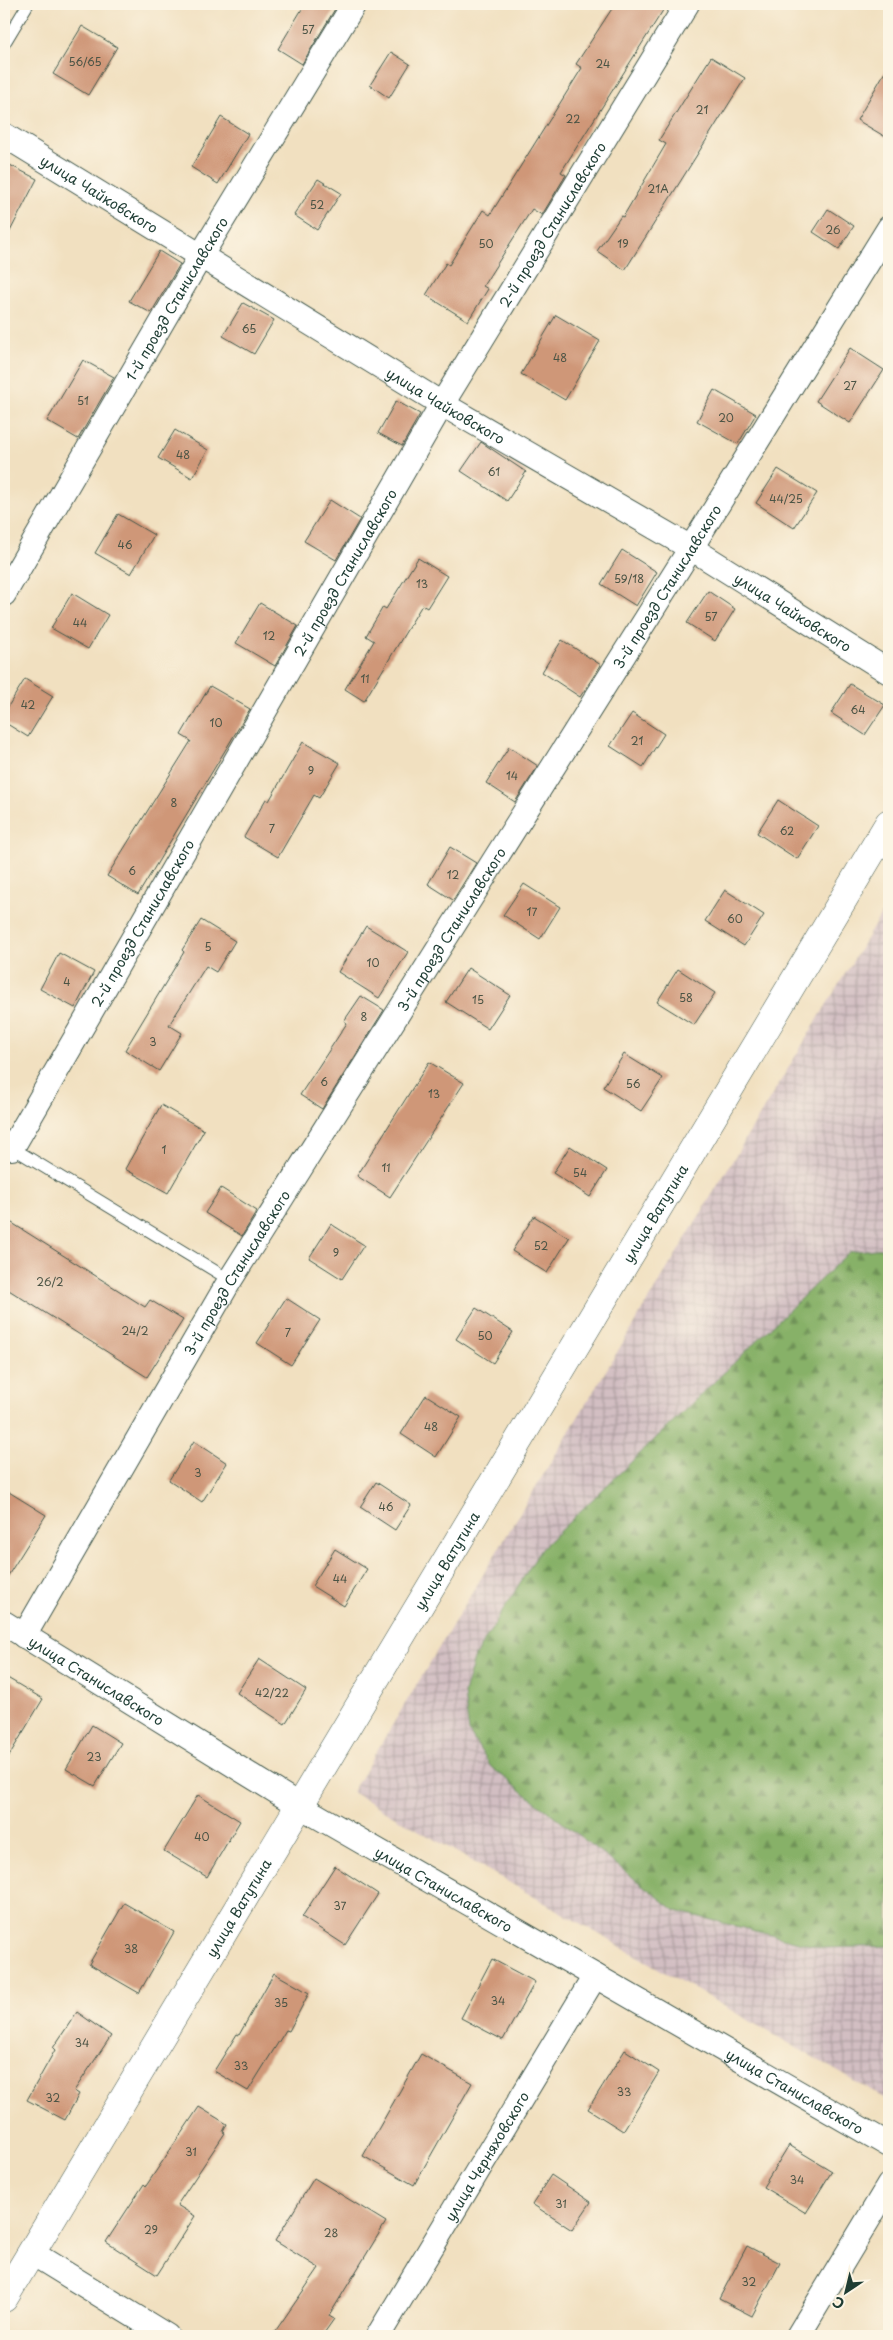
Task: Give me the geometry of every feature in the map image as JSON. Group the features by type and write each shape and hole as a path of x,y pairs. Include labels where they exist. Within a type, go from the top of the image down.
{"street":[{"name":"1-й проезд Станиславского","path":"4,594 200,257 354,4"},
{"name":"2-й проезд Станиславского","path":"8,1146 442,404 687,4"},
{"name":"улица Чайковского","path":"4,135 442,404 691,548 889,672"},
{"name":"3-й проезд Станиславского","path":"14,1630 230,1280 691,548 889,228"},
{"name":"улица Ватутина","path":"4,2298 889,823"},
{"name":"улица Станиславского","path":"14,1630 300,1806 889,2145"},
{"name":"улица Черняховского","path":"378,2336 595,1976"},
{"path":"798,2336 889,2185"},
{"path":"32,2253 167,2336"}],"lane":[{"path":"4,44 28,4"},
{"path":"8,1146 230,1280"}],"shaded area":[{"path":"889,901 889,2101 352,1792"}],"green space":[{"path":"885,1248 889,1250 889,1946 823,1948 676,1911 491,1767 469,1732 464,1693 475,1656 541,1549 849,1252"}],"building":[{"path":"305,4 338,4 302,64 278,49"},
{"path":"615,4 667,4 561,172 566,175 542,215 532,209 483,286 488,289 468,321 426,295 446,263 449,265 483,210 490,215 582,68 576,64"},
{"path":"82,26 117,47 88,95 53,74"},
{"path":"391,52 410,64 389,98 370,85"},
{"path":"711,57 745,78 625,270 597,251 621,216 623,217 666,144 659,140"},
{"path":"889,65 889,139 857,120"},
{"path":"221,117 248,134 218,184 191,167"},
{"path":"4,162 37,179 4,243"},
{"path":"318,179 341,193 317,230 294,215"},
{"path":"828,209 854,226 839,249 813,232"},
{"path":"159,251 180,264 151,313 129,301"},
{"path":"243,303 274,320 254,354 223,336"},
{"path":"556,315 600,341 565,400 521,374"},
{"path":"850,348 884,370 850,423 816,401"},
{"path":"83,360 114,377 78,439 47,421"},
{"path":"714,390 756,414 738,444 697,421"},
{"path":"396,401 420,414 402,446 378,433"},
{"path":"175,430 208,450 192,478 158,458"},
{"path":"481,442 526,472 507,501 461,471"},
{"path":"778,469 817,493 794,528 756,503"},
{"path":"330,500 360,519 336,560 304,541"},
{"path":"118,514 154,535 131,574 95,553"},
{"path":"622,550 657,572 636,606 601,584"},
{"path":"418,558 447,576 427,608 422,605 364,701 345,689 374,641 366,636 383,607 386,609"},
{"path":"708,591 735,609 715,641 687,623"},
{"path":"72,593 108,615 88,649 51,628"},
{"path":"260,603 298,626 275,666 236,643"},
{"path":"562,640 601,665 580,697 542,672"},
{"path":"25,679 53,696 28,737 4,722 4,713"},
{"path":"850,684 885,705 865,735 831,713"},
{"path":"210,686 250,709 138,895 107,876 191,741 181,735"},
{"path":"632,713 664,734 643,767 610,746"},
{"path":"303,742 340,763 319,798 314,795 278,857 244,837 266,799 269,801"},
{"path":"509,747 538,766 515,802 486,783"},
{"path":"778,800 818,826 797,859 757,833"},
{"path":"450,847 476,863 453,900 428,884"},
{"path":"524,884 560,907 540,939 503,915"},
{"path":"725,890 764,915 744,946 705,921"},
{"path":"201,920 235,941 216,972 206,966 169,1025 182,1033 159,1071 125,1050"},
{"path":"366,926 408,952 379,998 338,972"},
{"path":"59,953 94,972 75,1008 40,989"},
{"path":"468,968 510,995 488,1029 446,1002"},
{"path":"678,969 715,993 694,1025 657,1002"},
{"path":"361,996 384,1010 322,1109 300,1095 347,1023 344,1021"},
{"path":"624,1054 663,1078 641,1111 603,1087"},
{"path":"429,1062 464,1083 390,1197 357,1176"},
{"path":"161,1105 204,1130 168,1193 125,1169"},
{"path":"570,1146 607,1170 590,1197 553,1173"},
{"path":"221,1188 257,1211 242,1236 205,1213"},
{"path":"534,1216 569,1238 547,1273 512,1251"},
{"path":"4,1218 145,1307 150,1300 183,1320 147,1377 4,1287"},
{"path":"331,1224 364,1245 342,1279 309,1258"},
{"path":"286,1298 320,1320 291,1365 257,1343"},
{"path":"476,1308 513,1332 493,1363 456,1339"},
{"path":"426,1395 461,1417 436,1457 401,1434"},
{"path":"194,1441 227,1463 202,1502 169,1480"},
{"path":"376,1482 411,1505 395,1530 360,1507"},
{"path":"4,1489 46,1515 4,1582"},
{"path":"335,1549 367,1569 344,1606 312,1586"},
{"path":"259,1659 306,1690 285,1724 237,1693"},
{"path":"4,1676 43,1699 4,1764"},
{"path":"92,1725 121,1743 95,1786 66,1769"},
{"path":"198,1795 240,1821 207,1877 164,1851"},
{"path":"335,1866 378,1894 345,1945 302,1917"},
{"path":"124,1903 174,1932 139,1993 89,1964"},
{"path":"492,1959 535,1982 503,2040 461,2018"},
{"path":"274,1973 309,1993 289,2031 286,2030 248,2091 214,2071 237,2034 239,2035"},
{"path":"77,2012 111,2036 74,2091 79,2094 65,2120 27,2100 55,2050 53,2048"},
{"path":"625,2050 659,2072 623,2131 588,2109"},
{"path":"421,2054 472,2083 414,2185 363,2156"},
{"path":"199,2107 227,2124 223,2132 225,2133 177,2205 195,2216 157,2275 106,2242 144,2184 146,2186"},
{"path":"789,2145 832,2171 806,2213 763,2187"},
{"path":"551,2175 591,2202 572,2230 532,2204"},
{"path":"314,2178 386,2222 329,2316 334,2319 322,2336 272,2336 319,2268 275,2241"},
{"path":"747,2246 780,2263 752,2316 719,2299"}]}
